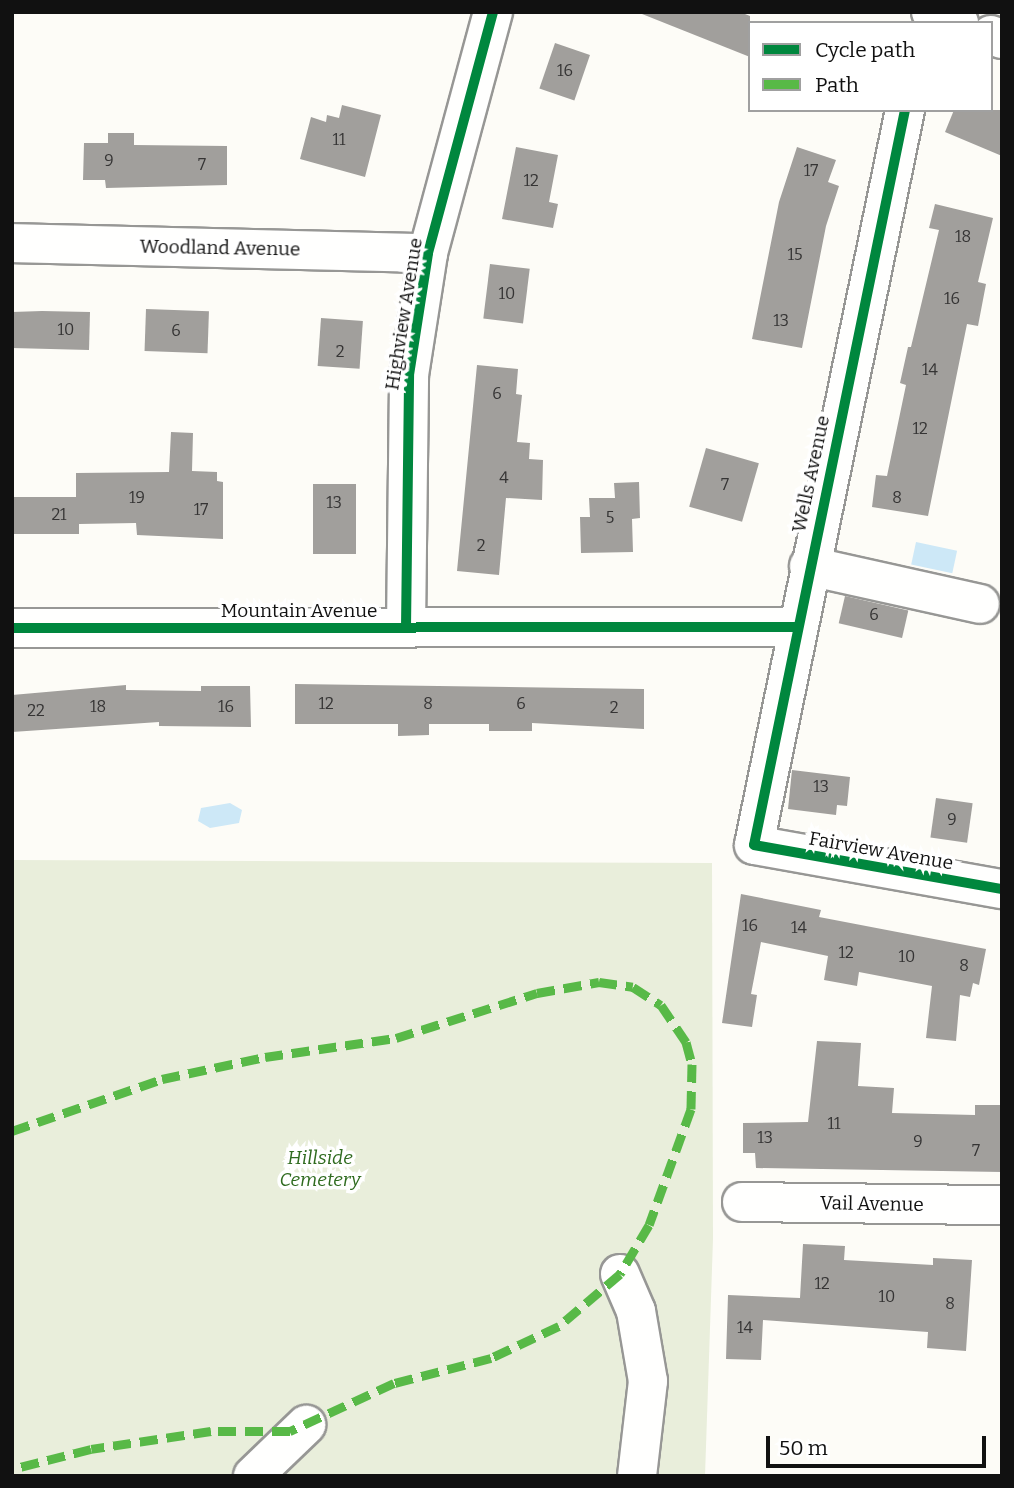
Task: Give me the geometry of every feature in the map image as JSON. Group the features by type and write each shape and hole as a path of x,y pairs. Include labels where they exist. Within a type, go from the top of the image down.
{"street":[{"name":"Highview Avenue","path":"406,628 409,375 428,253 493,12"},
{"path":"931,12 954,21"},
{"name":"Wells Avenue","path":"754,845 795,628 905,112"},
{"name":"Woodland Avenue","path":"12,243 428,253"},
{"path":"809,566 980,604"},
{"name":"Mountain Avenue","path":"12,628 795,628"},
{"name":"Fairview Avenue","path":"754,845 1002,889"},
{"name":"Vail Avenue","path":"742,1202 1002,1205"},
{"path":"620,1274 636,1311 648,1381 637,1476"},
{"path":"253,1476 306,1425"}],"green space":[{"name":"Hillside Cemetery","path":"12,860 712,863 713,1239 705,1476 12,1476"}],"water":[{"path":"916,542 957,551 952,573 911,564"},
{"path":"230,803 242,810 239,823 210,828 198,821 201,808"}],"building":[{"path":"637,12 740,12 750,16 748,56"},
{"path":"555,43 590,55 574,100 539,88"},
{"path":"342,105 381,115 365,177 300,159 311,117 326,122 327,115 339,118"},
{"path":"1002,110 1002,156 945,132 953,112"},
{"path":"108,133 134,133 134,145 227,146 227,185 106,188 105,180 83,180 84,143 108,143"},
{"path":"516,147 558,155 549,202 558,204 553,228 502,219"},
{"path":"797,147 836,160 828,182 839,186 826,226 802,348 752,339 779,202"},
{"path":"935,204 993,218 978,282 986,284 978,326 967,324 928,516 872,507 876,475 887,476 906,385 900,383 939,230 929,228"},
{"path":"490,264 530,269 523,323 483,319"},
{"path":"146,309 209,311 207,353 145,351"},
{"path":"12,312 90,312 89,350 12,348"},
{"path":"321,318 363,321 360,369 318,366"},
{"path":"477,365 518,369 516,394 522,395 517,442 530,443 529,459 543,460 542,500 506,498 499,575 457,571"},
{"path":"171,432 193,433 192,471 217,472 217,481 223,482 223,539 137,535 136,523 79,524 79,534 12,534 12,497 76,497 76,473 169,472"},
{"path":"706,448 759,463 742,522 689,507"},
{"path":"639,482 640,518 632,519 633,552 581,553 580,517 590,517 589,498 615,498 614,483"},
{"path":"313,484 356,484 356,554 313,554"},
{"path":"845,596 908,611 902,638 839,623"},
{"path":"295,684 644,689 644,729 532,723 532,731 489,731 489,724 429,724 429,735 398,736 398,724 295,724"},
{"path":"126,685 126,690 201,691 201,686 250,686 251,727 159,726 159,722 12,732 12,695"},
{"path":"792,770 850,777 847,806 837,805 836,815 788,809"},
{"path":"936,798 973,803 967,843 930,838"},
{"path":"741,894 821,910 819,917 986,949 979,985 973,983 970,997 960,995 956,1041 926,1038 932,986 859,972 857,986 824,980 828,956 761,942 751,994 757,995 752,1027 722,1023"},
{"path":"817,1041 861,1043 858,1086 894,1088 892,1113 975,1115 975,1105 1002,1105 1002,1172 756,1168 755,1153 743,1153 743,1123 808,1122"},
{"path":"803,1244 845,1246 844,1260 933,1265 933,1258 972,1260 966,1351 927,1348 928,1332 763,1320 761,1360 726,1359 728,1295 800,1298"}],"marked path":[{"path":"12,1131 162,1079 265,1057 396,1038 537,993 599,982 633,987 661,1005 686,1042 692,1064 691,1109 649,1225 620,1274 559,1326 491,1358 394,1383 290,1431 211,1431 91,1449 12,1469"}],"cycle path":[{"path":"406,628 409,375 428,253 493,12"},
{"path":"905,112 754,845 1002,889"},
{"path":"12,628 795,627"}]}
